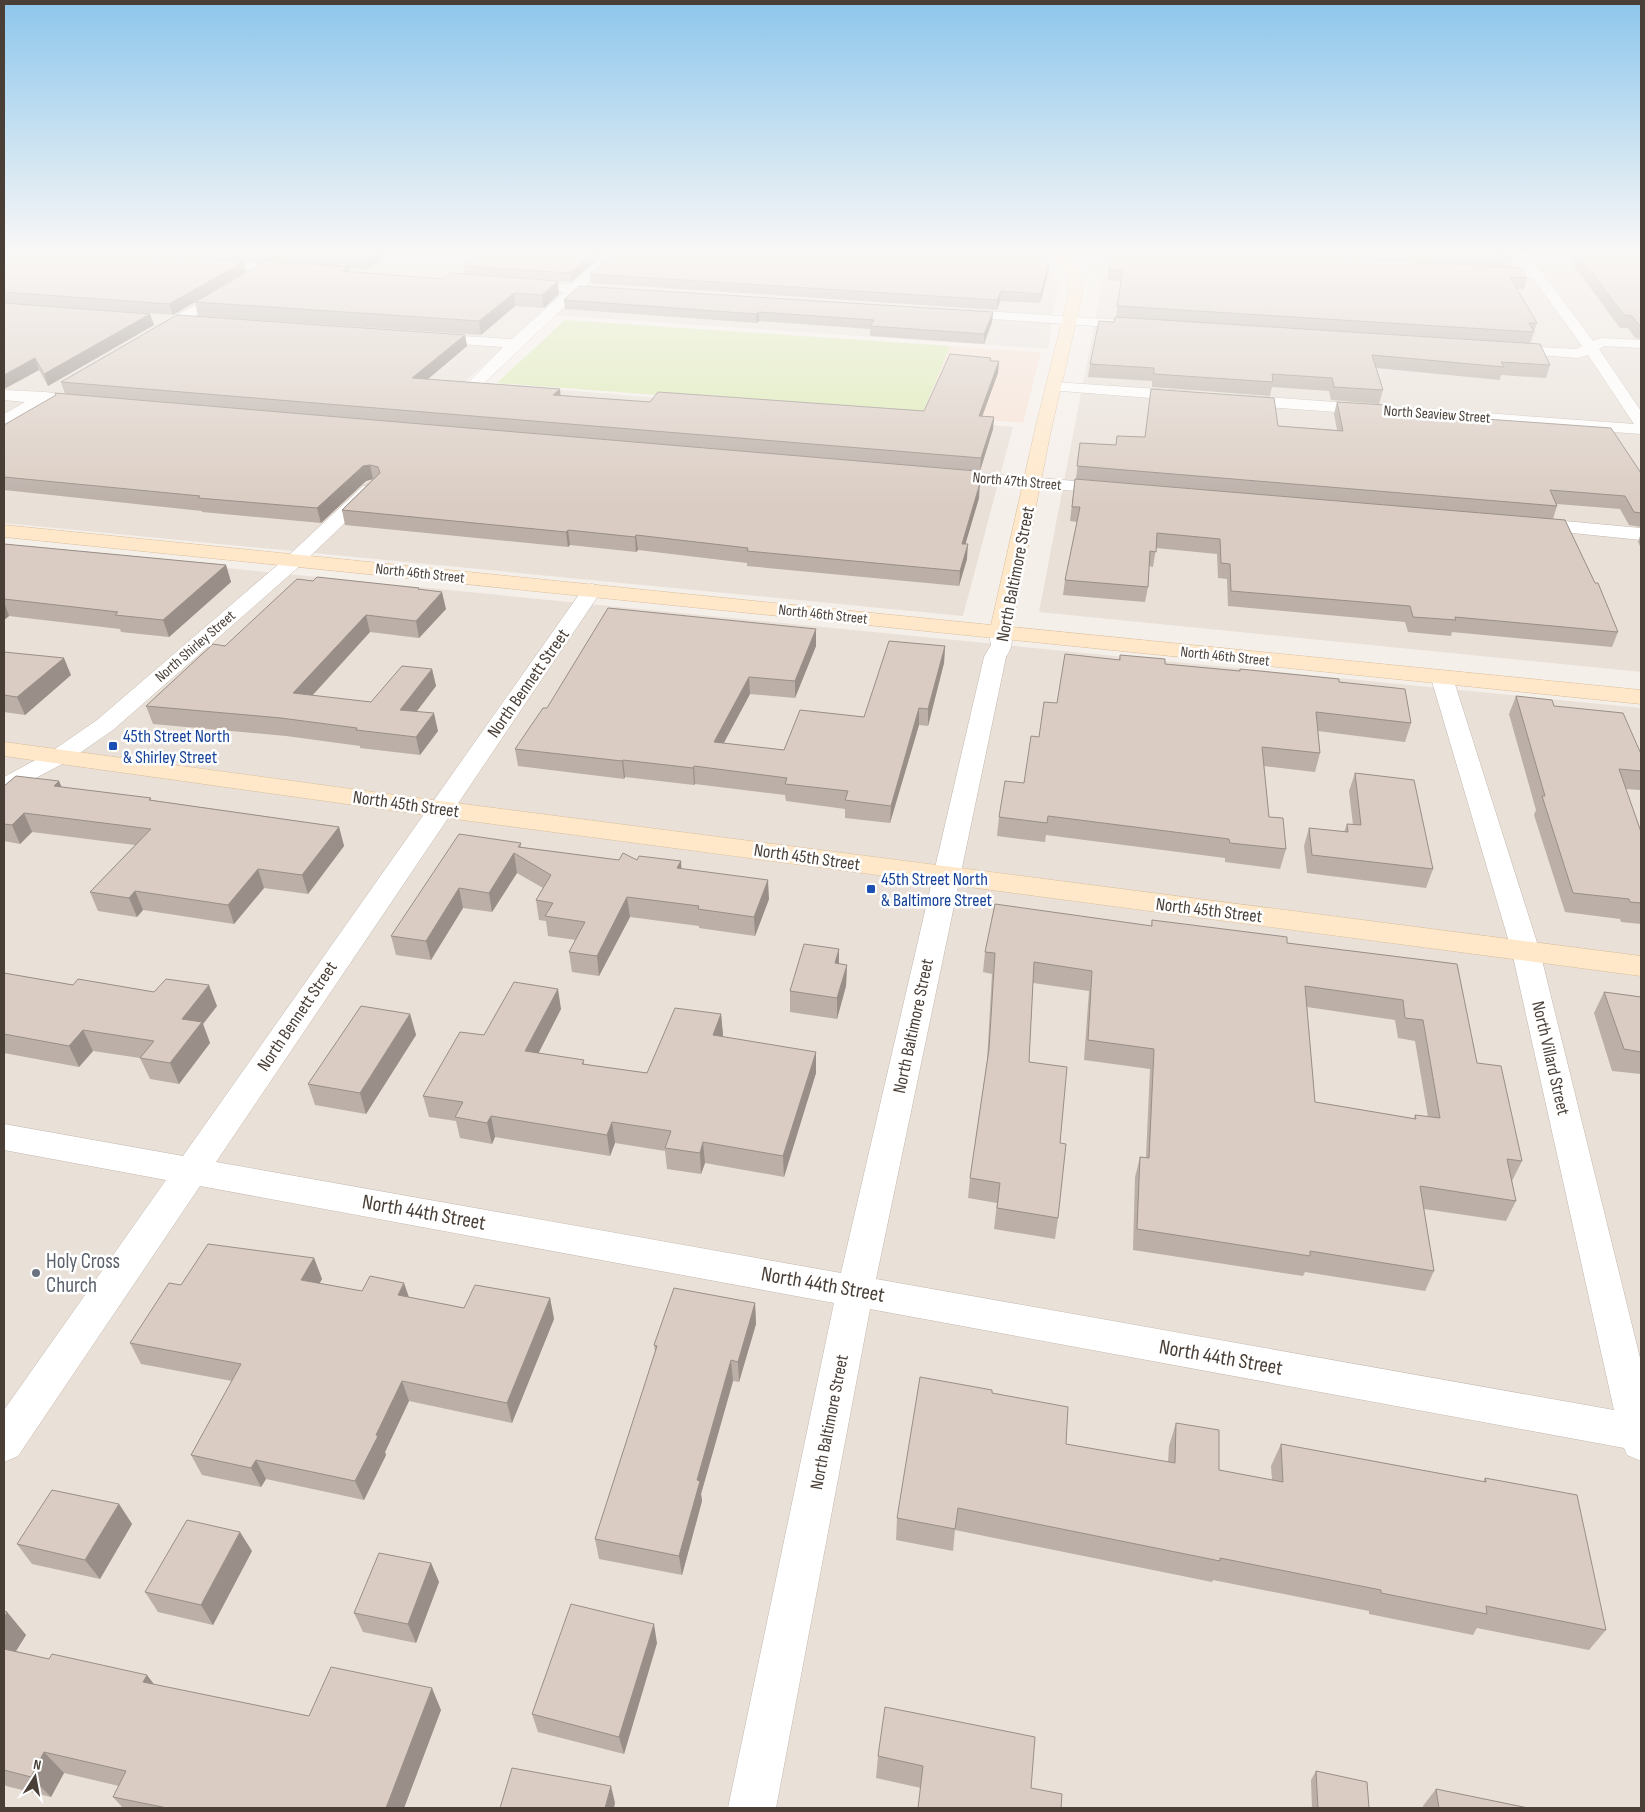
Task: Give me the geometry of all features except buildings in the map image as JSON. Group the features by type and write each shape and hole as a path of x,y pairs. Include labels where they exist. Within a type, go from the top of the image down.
{"street":[{"path":"142,341 146,339"},
{"path":"438,339 515,344"},
{"path":"475,384 521,339"},
{"name":"North Baltimore Street","path":"752,1808 855,1290 1065,339"},
{"path":"1584,339 1641,422"},
{"path":"1490,348 1578,354 1602,342 1641,344"},
{"path":"4,420 67,384"},
{"path":"1054,387 1203,398"},
{"path":"4,395 101,403"},
{"name":"North Seaview Street","path":"1223,399 1641,429"},
{"name":"North 47th Street","path":"920,473 1131,491"},
{"name":"North Shirley Street","path":"4,788 60,756 105,725 294,560 373,486"},
{"path":"1514,523 1641,534"},
{"name":"North 46th Street","path":"4,531 592,590 997,645 1442,678 1641,697"},
{"name":"North Bennett Street","path":"4,1443 592,590"},
{"name":"North Villard Street","path":"1442,678 1526,952 1640,1436"},
{"name":"North 45th Street","path":"4,749 440,809 1641,966"},
{"name":"North 44th Street","path":"4,1137 855,1290 1640,1436"}],"shaded area":[{"path":"4,339 512,339 465,382 1013,427 963,616 4,523"},
{"path":"896,339 1049,339 1048,349"},
{"path":"996,339 1040,339 1039,344 1026,347 1004,345 995,342"},
{"path":"1091,339 1641,339 1641,672 1039,612"},
{"path":"950,346 1041,352 1023,423 922,415"},
{"path":"4,546 1641,708 1641,1808 4,1808"}],"green space":[{"path":"545,339 840,339 950,346 922,415 497,383"}],"place":[{"name":"45th Street North & Shirley Street","path":"113,746"},
{"name":"45th Street North & Baltimore Street","path":"871,889"},
{"name":"Holy Cross Church","path":"36,1273"}]}
